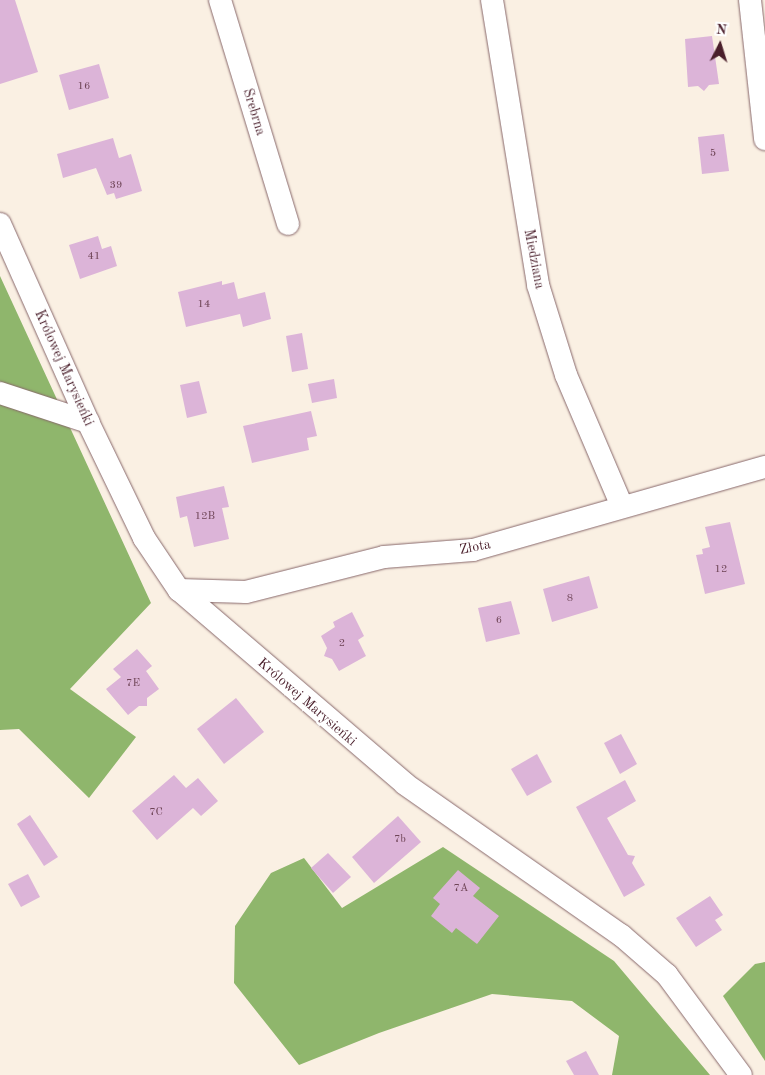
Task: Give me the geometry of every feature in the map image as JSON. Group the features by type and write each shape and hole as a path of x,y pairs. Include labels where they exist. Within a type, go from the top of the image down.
{"street":[{"name":"Srebrna","path":"220,0 288,224"},
{"name":"Miedziana","path":"492,0 538,285 566,375 622,506"},
{"path":"750,0 765,140"},
{"name":"Królowej Marysieńki","path":"0,224 88,422 144,538 179,590 405,784 620,935 667,975 741,1075"},
{"path":"0,394 88,422"},
{"name":"Złota","path":"179,590 246,592 384,556 473,550 622,506 765,468"}],"green space":[{"path":"0,276 151,603 70,689 136,737 89,798 19,729 0,730"},
{"path":"443,847 614,961 710,1075 612,1075 619,1036 572,1001 492,994 379,1033 299,1065 234,983 235,926 271,873 304,858 342,908"},
{"path":"765,962 765,1061 723,996 755,964"}],"building":[{"path":"0,0 15,0 38,72 0,84"},
{"path":"712,36 719,84 709,85 704,91 698,86 688,87 685,39"},
{"path":"99,64 109,98 69,110 59,75"},
{"path":"724,134 729,171 702,174 698,137"},
{"path":"113,138 119,158 131,154 142,191 116,199 114,193 107,195 96,168 63,178 57,154"},
{"path":"98,236 102,249 111,246 117,266 80,279 69,245"},
{"path":"222,281 222,285 234,282 238,299 265,292 271,319 243,327 240,314 186,327 178,292"},
{"path":"302,333 308,369 292,372 286,336"},
{"path":"334,379 337,398 312,403 308,384"},
{"path":"199,381 207,413 187,418 180,385"},
{"path":"311,411 317,436 307,438 309,450 252,463 243,426"},
{"path":"224,486 229,507 222,508 229,539 194,547 187,516 180,518 176,497"},
{"path":"730,522 745,584 705,594 696,555 703,554 702,549 710,547 705,527"},
{"path":"589,576 598,608 552,622 543,589"},
{"path":"511,601 520,634 486,642 478,608"},
{"path":"352,612 364,636 358,640 366,656 339,671 332,659 324,656 327,648 321,636 335,627 333,622"},
{"path":"137,649 152,666 146,671 159,689 147,698 147,706 139,706 128,715 106,689 121,677 113,669"},
{"path":"236,698 264,732 224,764 197,729"},
{"path":"621,734 637,764 620,774 604,743"},
{"path":"537,754 552,782 527,796 511,769"},
{"path":"174,775 186,788 198,778 218,801 201,816 193,808 157,840 132,811"},
{"path":"625,780 636,801 607,818 628,855 635,856 632,863 645,885 624,897 576,807"},
{"path":"30,815 58,857 44,866 17,824"},
{"path":"398,816 421,842 374,883 352,857"},
{"path":"328,853 351,877 333,893 311,868"},
{"path":"458,870 480,888 473,896 499,916 477,944 456,928 452,933 431,916 440,904 433,898"},
{"path":"28,874 40,897 21,907 8,884"},
{"path":"710,896 723,915 715,920 722,930 696,947 676,918"},
{"path":"586,1051 599,1075 574,1075 566,1061"}]}
